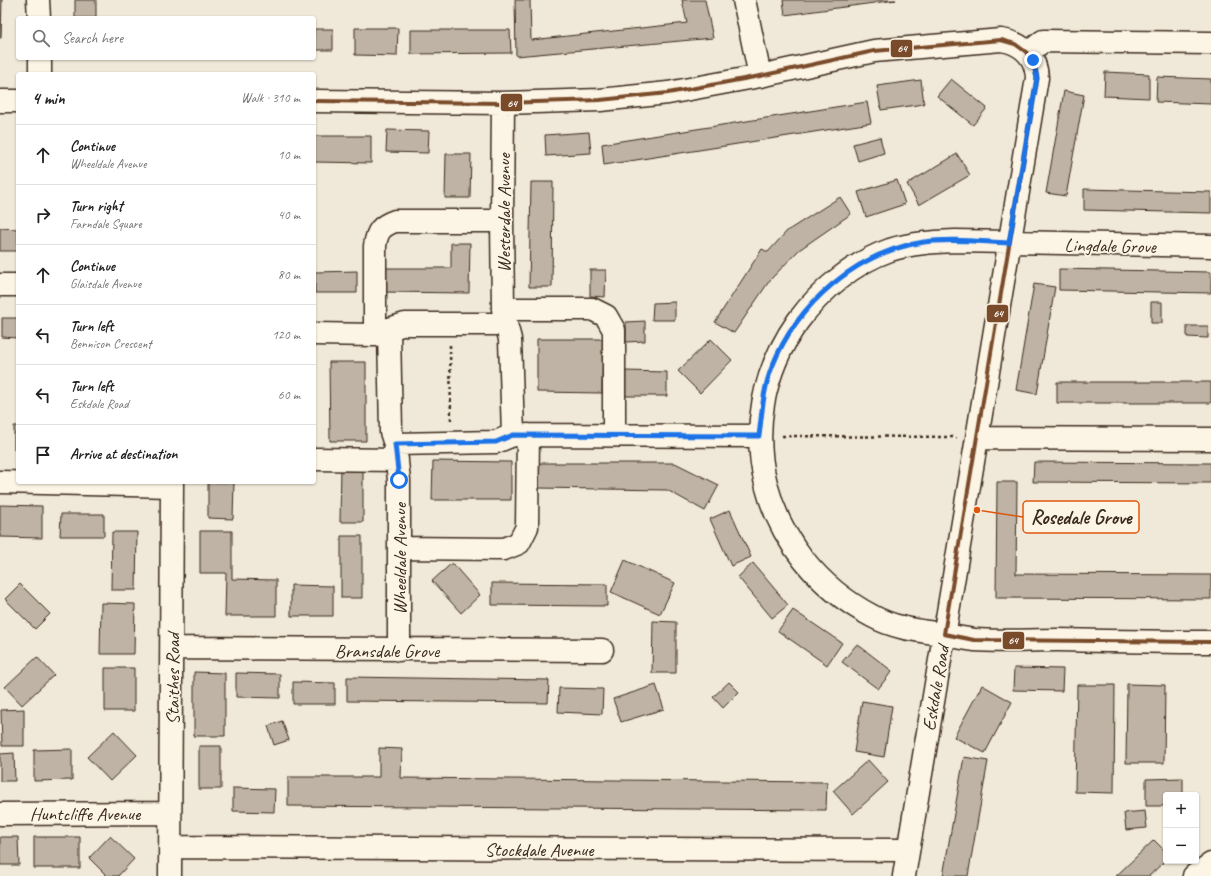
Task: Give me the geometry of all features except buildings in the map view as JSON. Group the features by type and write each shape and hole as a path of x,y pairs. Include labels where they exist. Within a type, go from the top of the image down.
{"street":[{"path":"38,0 39,16"},
{"path":"744,0 760,76"},
{"path":"316,101 503,103 600,100 645,95 760,76 874,52 1001,40 1020,46 1028,53 1043,41 1211,44"},
{"name":"Eskdale Road","path":"904,876 1037,78 1033,60 1028,53"},
{"path":"40,60 40,72"},
{"path":"0,100 16,101"},
{"name":"Westerdale Avenue","path":"399,548 504,549 519,543 526,527 520,435 510,339 505,316 502,221 503,103"},
{"name":"Wheeldale Avenue","path":"399,650 399,480 392,432 382,332 375,246 376,235 380,228 395,221 502,221"},
{"name":"Lingdale Grove","path":"1211,246 955,241 925,242 890,250 861,264 835,281 809,307 788,336 772,367 764,397 759,436 761,462 776,514 791,544 817,577 845,600 873,617 901,628 974,640 1211,642"},
{"path":"0,285 16,285"},
{"path":"316,334 382,332 404,324 450,324 505,316 592,309 606,316 614,330 614,434"},
{"path":"316,459 396,452 451,443 496,442 520,435 614,434 759,436"},
{"path":"977,438 1211,439"},
{"path":"0,482 16,482"},
{"name":"Staithes Road","path":"170,876 172,484"},
{"name":"Bransdale Grove","path":"172,648 602,650"},
{"name":"Huntcliffe Avenue","path":"0,814 170,813"},
{"name":"Stockdale Avenue","path":"170,847 908,850"},
{"path":"1194,876 1211,864"}],"path":[{"path":"450,324 451,443"},
{"path":"759,436 977,438"}],"transit line":[{"name":"64","path":"316,101 503,103 600,100 668,93 760,76 874,51 1001,40 1015,44 1026,52 1034,63 1037,78 944,634 974,640 1211,642"}],"place":[{"name":"Rosedale Grove","path":"977,510"}],"route":[{"path":"399,480 395,444 496,442 513,435 614,434 759,436 764,397 772,367 788,336 809,307 835,281 861,264 890,250 925,242 955,241 1009,243 1037,78 1033,60"}]}
